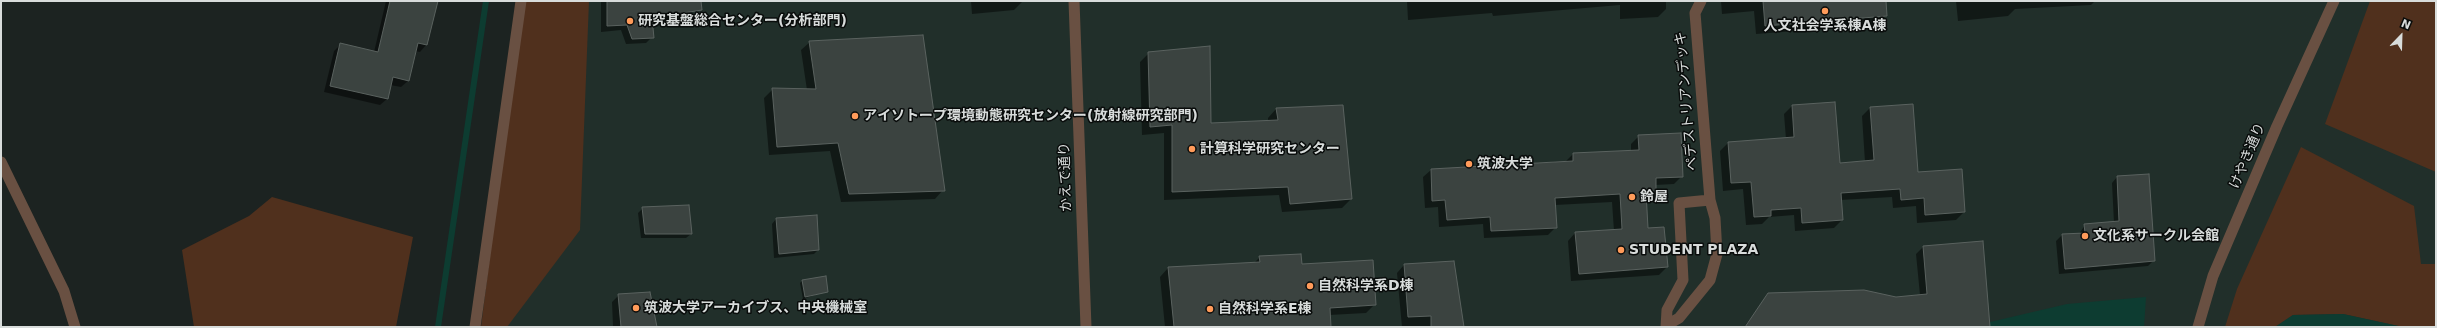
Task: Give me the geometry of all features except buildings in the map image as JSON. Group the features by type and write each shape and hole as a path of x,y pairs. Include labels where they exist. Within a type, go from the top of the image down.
{"street":[{"path":"475,327 521,1"},
{"name":"かえで通り","path":"1074,1 1086,327"},
{"name":"ペデストリアンデッキ","path":"1666,326 1679,318 1710,280 1717,254 1715,218 1710,200 1695,13 1701,1"},
{"name":"けやき通り","path":"2198,327 2213,276 2277,126 2334,1"},
{"path":"1,162 64,291 75,327"},
{"name":"ペデストリアンデッキ","path":"1666,326 1667,310 1683,280 1679,203 1710,200"}],"shaded area":[{"name":"筑波大学","path":"522,1 2436,1 2436,327 481,327"},
{"path":"522,1 589,1 580,230 507,327 481,327"},
{"path":"2370,1 2436,1 2436,172 2325,124"},
{"path":"2301,147 2414,206 2421,264 2436,264 2436,327 2403,327 2343,314 2293,315 2275,327 2225,327 2237,289"},
{"path":"272,197 413,237 396,327 194,327 182,250 249,216"},
{"path":"2146,297 2144,327 1990,327 1990,322 2067,304"},
{"path":"2343,314 2403,327 2275,327 2293,315"}],"waterway":[{"path":"438,327 486,1"}],"place":[{"name":"人文社会学系棟A棟","path":"1825,11"},
{"name":"研究基盤総合センター(分析部門)","path":"630,21"},
{"name":"アイソトープ環境動態研究センター(放射線研究部門)","path":"855,116"},
{"name":"計算科学研究センター","path":"1192,149"},
{"name":"筑波大学","path":"1469,164"},
{"name":"鈴屋","path":"1632,197"},
{"name":"文化系サークル会館","path":"2085,236"},
{"name":"STUDENT PLAZA","path":"1621,250"},
{"name":"自然科学系D棟","path":"1310,286"},
{"name":"筑波大学アーカイブス、中央機械室","path":"636,308"},
{"name":"自然科学系E棟","path":"1210,309"}]}
